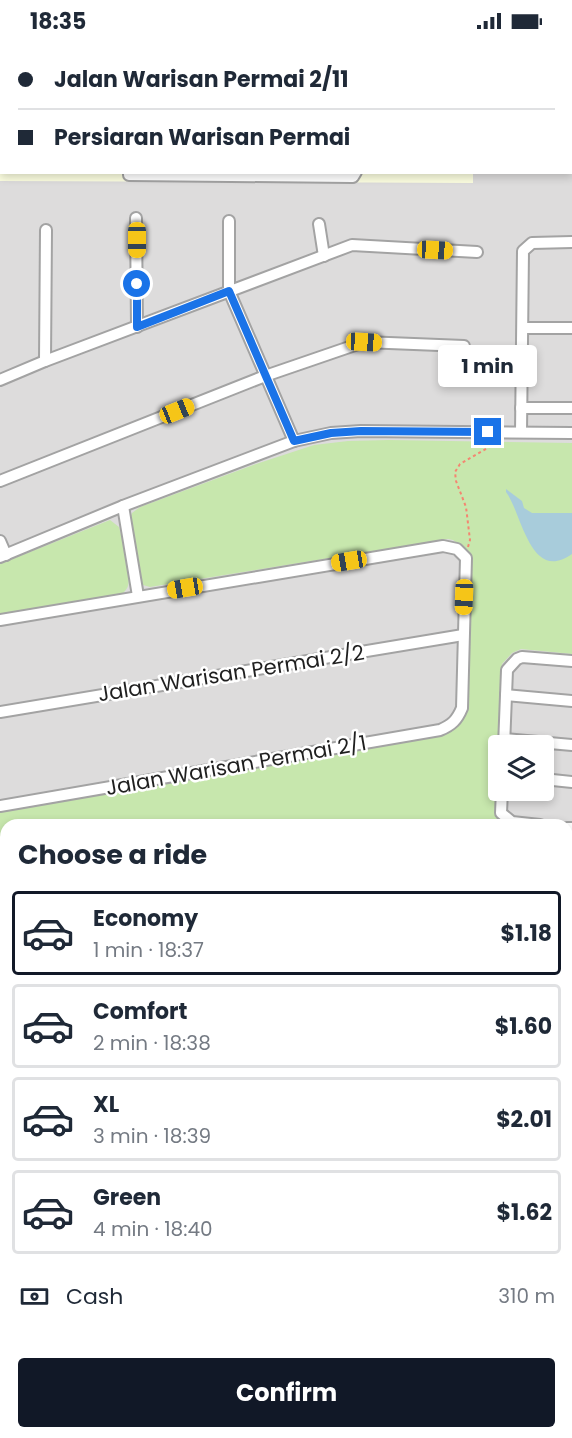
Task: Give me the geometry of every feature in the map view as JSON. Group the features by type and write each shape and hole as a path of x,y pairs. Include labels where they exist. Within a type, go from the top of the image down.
{"street":[{"path":"129,174 129,176 353,177 355,174"},
{"path":"136,218 137,327"},
{"path":"229,221 229,291 294,441"},
{"path":"319,225 324,256"},
{"path":"45,361 46,230"},
{"path":"515,432 521,408 523,251 532,243 572,242"},
{"path":"0,380 352,245 477,252"},
{"path":"523,328 572,328"},
{"path":"0,481 265,376 364,342 464,346"},
{"path":"521,408 572,408"},
{"path":"0,541 3,556 123,506 294,441 331,433 361,431 572,432"},
{"path":"123,506 138,596"},
{"path":"0,620 443,546 457,549 464,556 463,635"},
{"name":"Jalan Warisan Permai 2/1","path":"0,806 440,730 457,719 462,708 463,635"},
{"name":"Jalan Warisan Permai 2/2","path":"0,712 463,635"},
{"path":"504,735 507,670 517,659 522,657 572,661"},
{"path":"506,695 572,701"},
{"path":"554,744 572,745"},
{"path":"554,780 572,782"},
{"path":"502,801 501,813 508,819"}],"path":[{"path":"464,556 470,540 466,507 456,481 456,470 459,464 515,432"}],"shaded area":[{"path":"0,174 572,174 572,819 0,819"},
{"path":"0,174 473,174 473,183 0,181"}],"green space":[{"path":"389,440 572,443 572,654 521,649 512,653 502,664 498,735 488,735 488,801 495,801 498,819 0,819 0,812 433,737 445,734 459,725 467,708 471,554 453,540 150,587 143,585 139,577 130,518 132,513 140,507 314,445"},
{"path":"110,520 119,527 127,566 129,581 122,594 0,614 0,564"}],"water":[{"path":"506,489 522,501 524,508 532,513 572,513 572,554 558,561 546,560 537,553 529,542"}],"route":[{"path":"137,284 137,327 229,291 294,441 331,433 361,431 488,432"}]}
